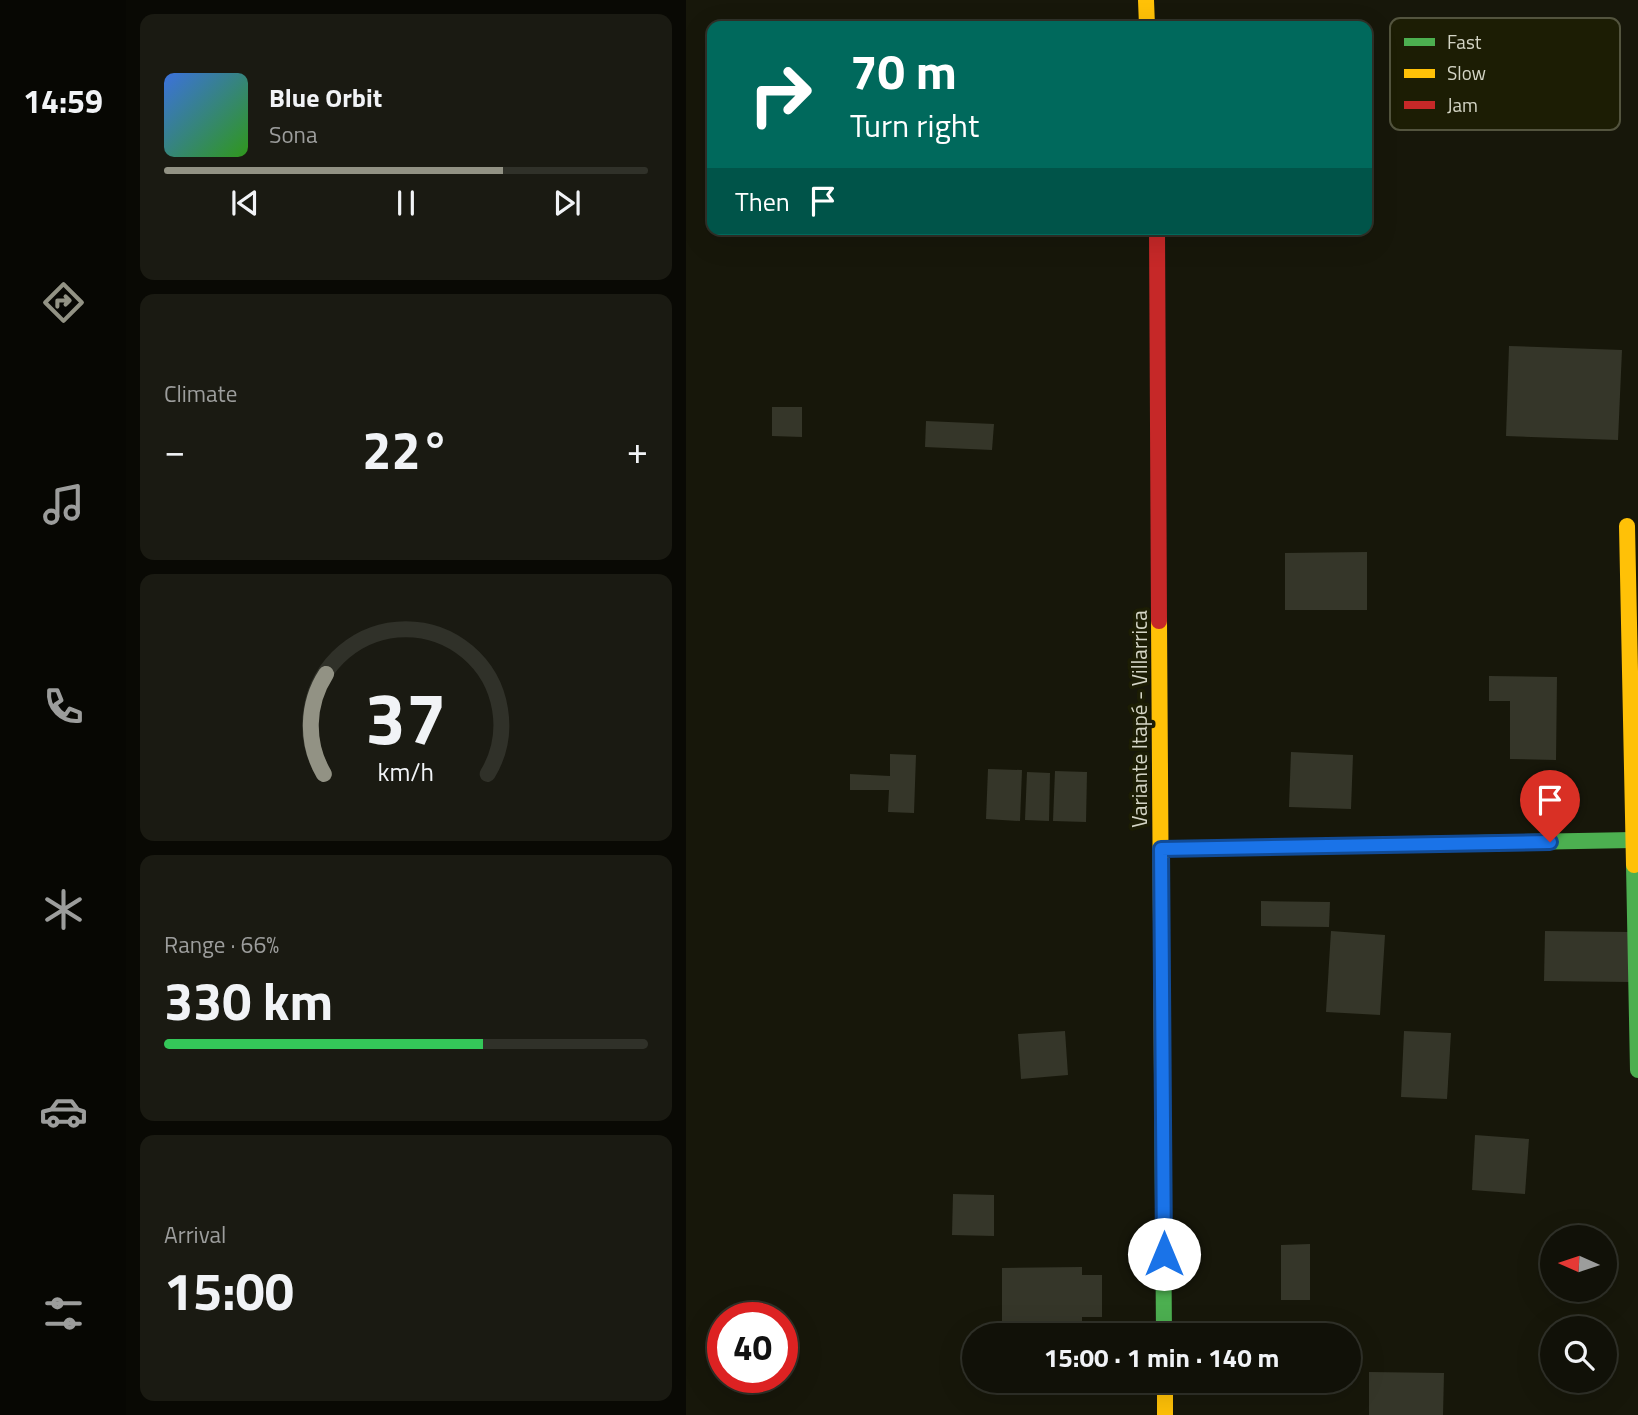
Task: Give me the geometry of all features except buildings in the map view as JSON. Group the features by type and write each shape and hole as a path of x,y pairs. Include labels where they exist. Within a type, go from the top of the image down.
{"street":[{"path":"1146,0 1147,21"},
{"name":"Variante Itapé - Villarrica","path":"1157,235 1164,1323"},
{"path":"1627,526 1638,1070"},
{"path":"1161,849 1633,840"},
{"path":"1165,1393 1165,1415"}],"traffic: fast":[{"path":"1161,849 1633,840"},
{"path":"1634,865 1638,1070"},
{"path":"1162,1074 1164,1323"}],"traffic: slow":[{"path":"1146,0 1147,21"},
{"path":"1627,526 1634,865"},
{"path":"1159,621 1162,1074"},
{"path":"1165,1393 1165,1415"}],"traffic: jam":[{"path":"1157,235 1159,621"}],"route":[{"path":"1164,1254 1161,849 1550,842"}]}
